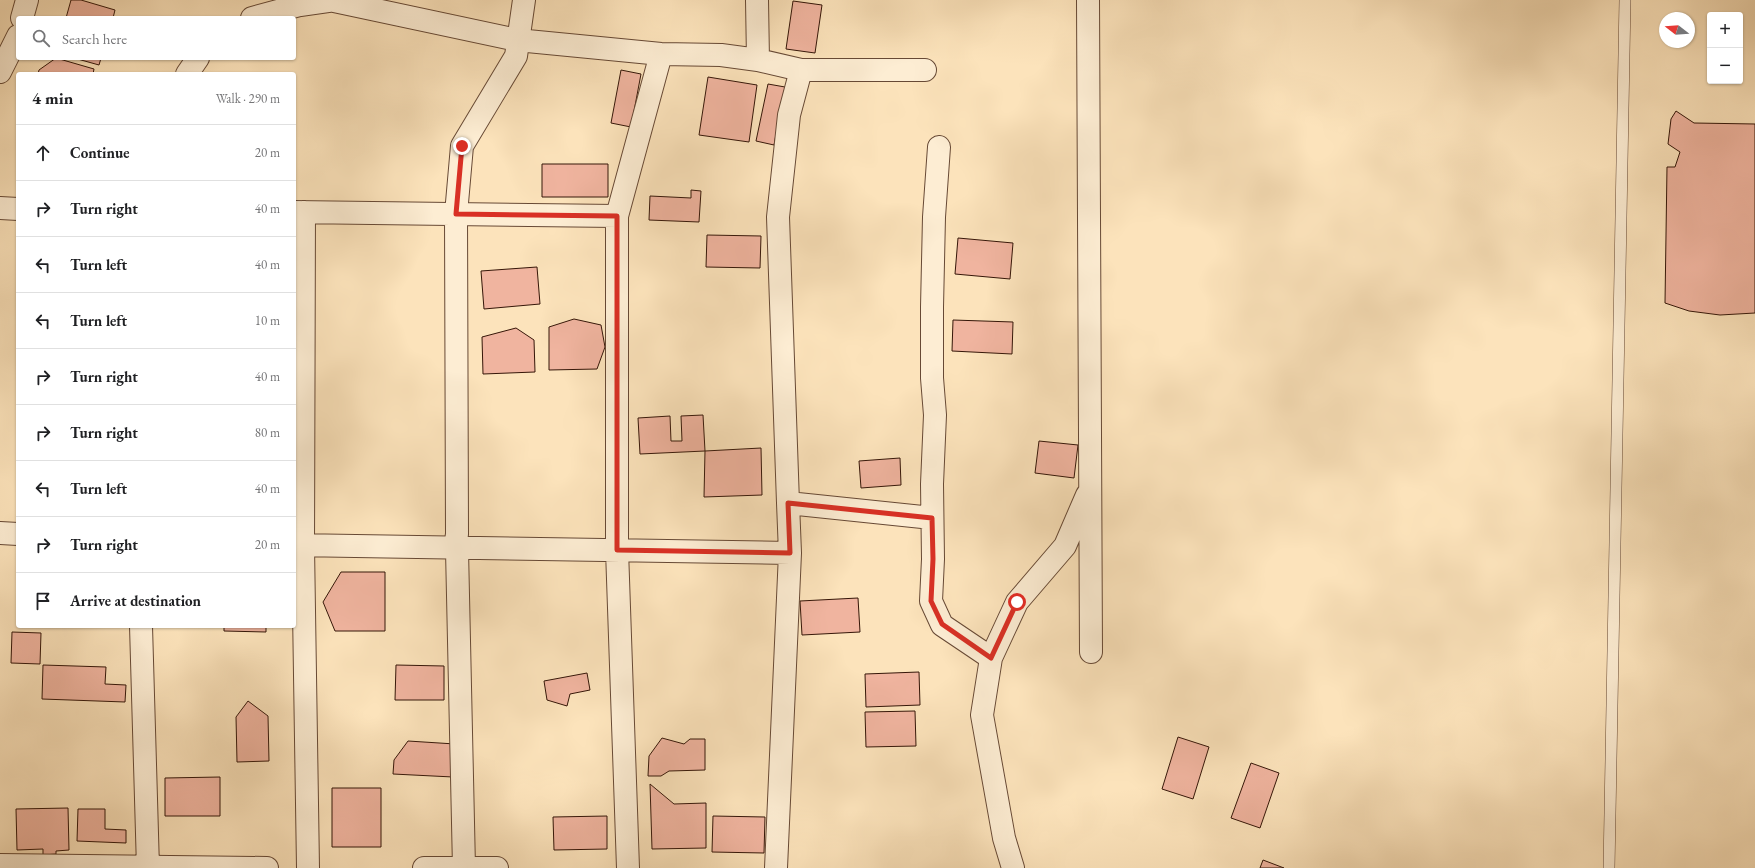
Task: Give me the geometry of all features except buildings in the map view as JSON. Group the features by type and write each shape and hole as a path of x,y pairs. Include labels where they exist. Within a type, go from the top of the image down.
{"street":[{"path":"23,16 27,0"},
{"path":"259,16 300,5 334,0 517,40 661,54 721,55 758,60 802,70 925,70"},
{"path":"464,868 457,550 455,548 457,534 456,214 462,146 516,56 517,40 524,0"},
{"path":"757,0 758,60"},
{"path":"1088,0 1091,652"},
{"path":"0,72 16,40"},
{"path":"628,868 617,550 617,216 661,54"},
{"path":"188,72 197,60"},
{"path":"776,868 790,553 778,217 789,115 802,70"},
{"path":"939,147 934,217 932,307 932,378 935,415 931,601 942,624 991,658"},
{"path":"0,208 16,209"},
{"path":"308,868 298,546 299,212 617,216"},
{"path":"1013,868 1004,838 982,715 991,658 1017,602 1065,546 1090,489"},
{"path":"788,503 932,518"},
{"path":"0,533 16,534"},
{"path":"298,546 790,553"},
{"path":"141,628 148,867"},
{"path":"0,865 267,868"},
{"path":"424,868 497,868"}],"lane":[{"path":"1609,868 1625,0"}],"route":[{"path":"462,146 456,214 617,216 617,550 790,553 788,503 932,518 933,559 931,601 942,624 991,658 1017,602"}]}
